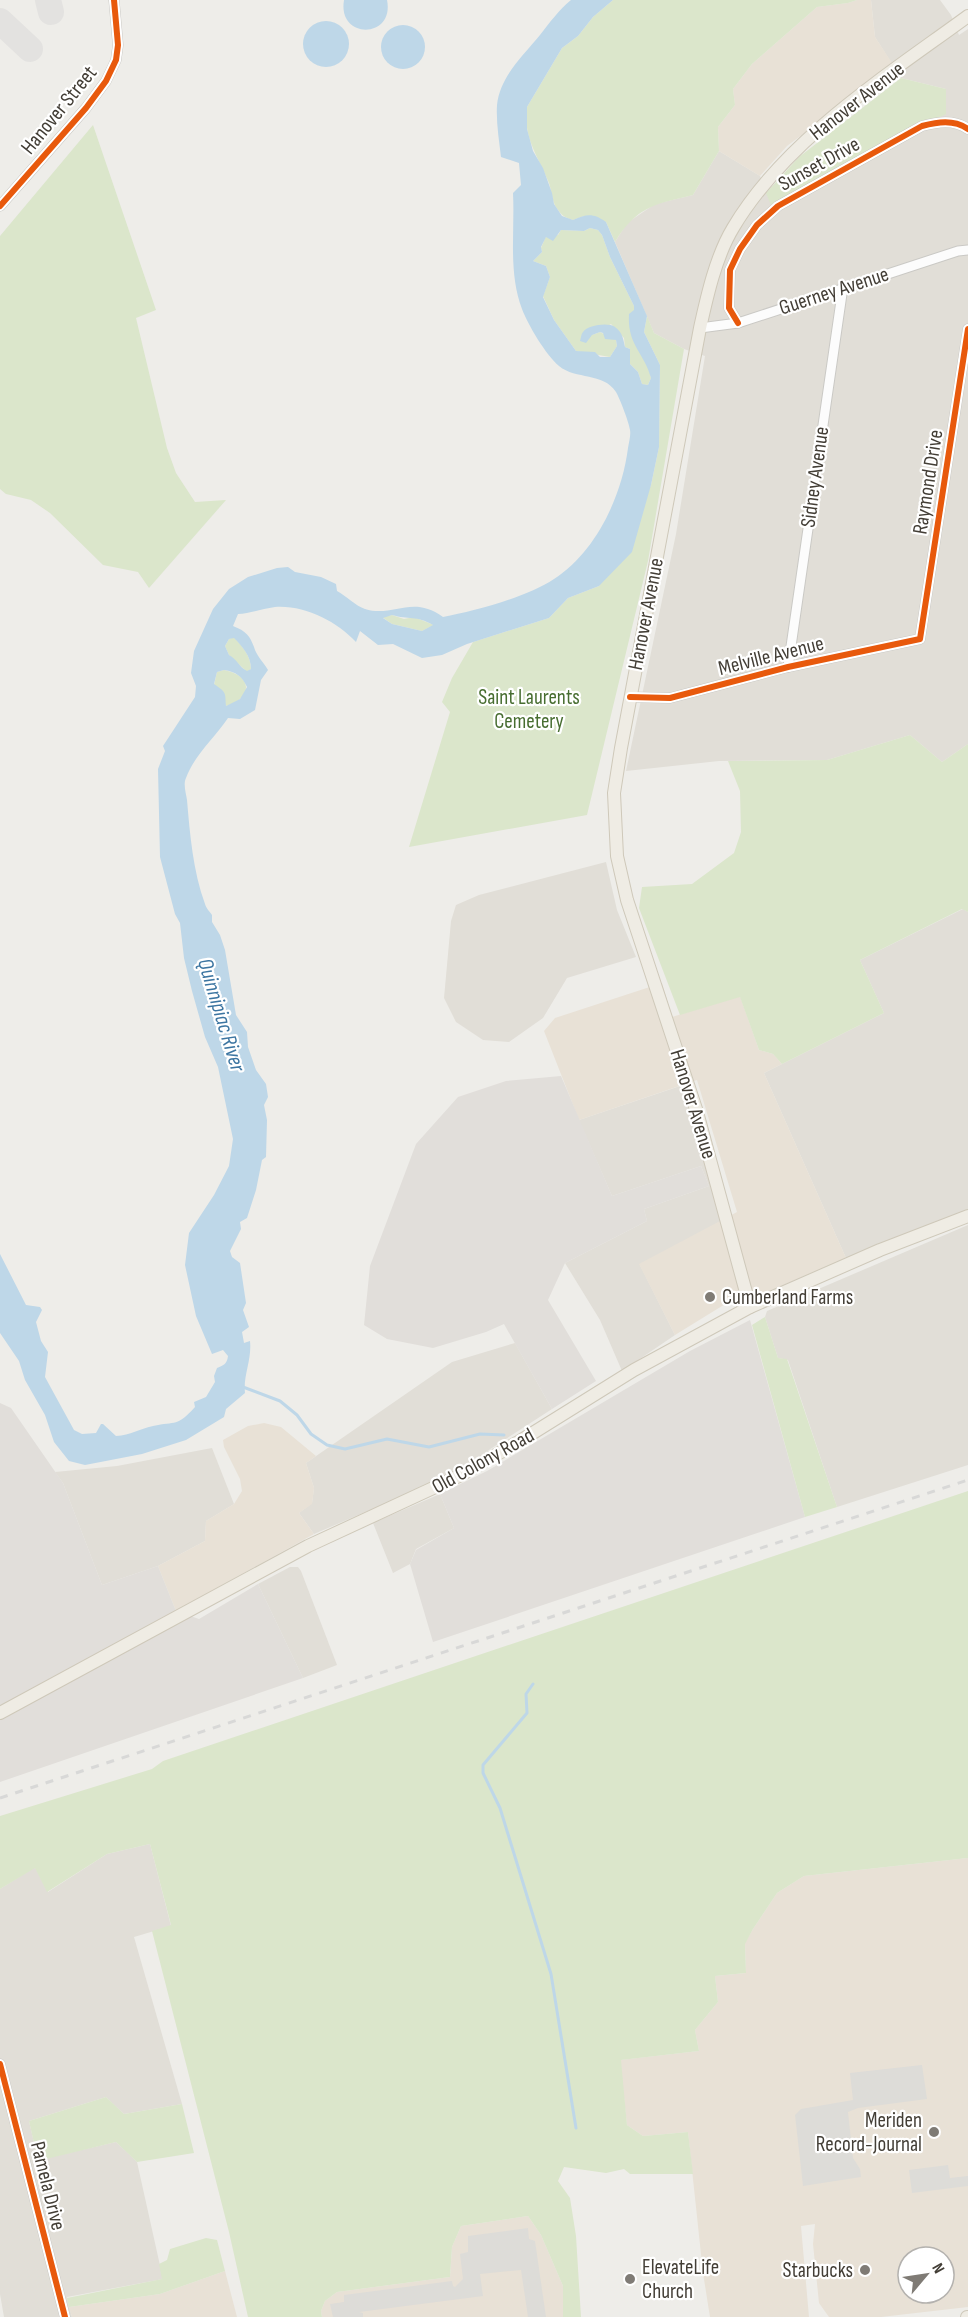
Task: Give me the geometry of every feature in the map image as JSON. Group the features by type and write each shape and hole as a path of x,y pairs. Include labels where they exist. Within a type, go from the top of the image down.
{"main road":[{"name":"Hanover Avenue","path":"750,1307 697,1112 631,915 617,856 614,793 630,697 709,286 732,229 772,174 807,139 968,16"},
{"name":"Old Colony Road","path":"0,1713 308,1546 476,1467 634,1370 750,1307 880,1250 968,1216"}],"street":[{"name":"Hanover Street","path":"0,206 98,94 116,60 118,29 114,0"},
{"name":"Sunset Drive","path":"738,323 729,308 730,270 740,249 757,225 778,206 922,126 942,121 968,129"},
{"name":"Guerney Avenue","path":"700,328 738,323 843,287 958,251 968,250"},
{"name":"Sidney Avenue","path":"788,667 843,287"},
{"name":"Raymond Drive","path":"920,639 968,329"},
{"name":"Melville Avenue","path":"630,697 670,698 788,667 920,639"},
{"name":"Pamela Drive","path":"0,2064 65,2317"}],"shaded area":[{"path":"871,0 940,0 951,15 959,35 968,29 968,744 942,762 910,735 827,760 719,761 626,771 676,534 705,356 684,349 654,333 615,242 627,223 655,204 693,195 719,151 760,176 772,205 946,89 901,78 875,37"},
{"path":"871,0 875,37 894,66 787,146 760,176 719,151 718,127 735,105 733,89 752,64 817,7"},
{"path":"606,862 617,910 636,957 567,978 543,1018 509,1042 483,1040 456,1022 444,998 451,921 456,905 479,895"},
{"path":"963,909 968,912 968,1211 846,1258 764,1073 884,1013 860,960"},
{"path":"662,983 672,1017 740,996 759,1050 773,1054 782,1064 764,1073 846,1258 767,1292 735,1298 675,1335 639,1264 737,1212 697,1080 579,1120 544,1031 555,1018"},
{"path":"561,1076 612,1196 701,1166 709,1186 644,1209 647,1221 565,1263 548,1300 596,1381 552,1409 504,1324 486,1332 433,1348 387,1339 364,1325 370,1266 416,1144 458,1097 506,1081"},
{"path":"683,1085 723,1220 640,1265 675,1335 622,1371 600,1320 565,1263 647,1221 644,1209 709,1186 701,1166 612,1196 579,1120"},
{"path":"968,1225 968,1465 837,1507 788,1360 778,1358 765,1317 767,1311"},
{"path":"750,1320 805,1517 433,1642 410,1564 416,1550 454,1528 440,1494 487,1471 690,1351"},
{"path":"515,1343 552,1409 449,1476 314,1534 299,1513 312,1503 314,1488 306,1463 452,1362"},
{"path":"0,1403 11,1408 63,1483 102,1585 158,1566 176,1611 199,1619 258,1584 303,1678 0,1782"},
{"path":"264,1423 281,1427 316,1456 306,1463 314,1488 312,1504 299,1513 314,1534 176,1611 158,1566 205,1541 206,1521 234,1504 242,1491 240,1479 224,1447 223,1440 248,1426"},
{"path":"212,1448 234,1504 206,1521 205,1541 158,1566 102,1585 63,1483 55,1472 117,1466"},
{"path":"440,1494 454,1528 416,1549 410,1564 393,1573 373,1523"},
{"path":"290,1567 298,1567 301,1571 337,1665 303,1678 258,1584"},
{"path":"150,1844 171,1926 134,1937 182,2104 124,2114 106,2097 29,2121 38,2160 116,2142 137,2162 163,2279 67,2297 72,2317 4,2317 0,2294 0,1889 35,1867 48,1892 107,1854"},
{"path":"968,1858 968,2307 881,2317 829,2317 819,2303 813,2244 815,2224 801,2226 809,2317 710,2317 688,2132 643,2136 627,2125 620,2060 699,2051 695,2030 718,2002 715,1976 746,1973 745,1943 777,1893 804,1876"},
{"path":"922,2065 927,2099 858,2108 848,2112 853,2158 860,2169 861,2177 803,2186 795,2115 801,2109 853,2100 850,2073"},
{"path":"948,2165 950,2178 968,2176 968,2186 912,2193 909,2170"},
{"path":"528,2216 541,2235 563,2286 563,2317 322,2317 321,2311 325,2301 337,2292 450,2277 452,2247 461,2226"},
{"path":"528,2228 529,2239 535,2241 546,2317 528,2317 521,2270 480,2274 483,2296 359,2312 363,2313 363,2317 333,2317 330,2304 344,2302 344,2295 452,2281 455,2287 463,2279 460,2254 468,2252 468,2236"},
{"path":"225,2271 237,2317 72,2317 69,2307 160,2294"}],"green space":[{"path":"613,0 857,0 817,7 752,64 733,89 735,105 718,127 719,151 693,195 668,201 639,214 615,242 606,222 584,216 573,220 558,210 529,137 526,118 527,107 562,48 578,36 593,17"},
{"path":"901,78 946,89 946,114 771,205 766,193 799,157"},
{"path":"93,125 156,310 136,318 167,448 176,473 195,502 226,500 149,588 138,572 103,565 50,513 31,500 6,494 0,489 0,236"},
{"path":"590,228 598,230 602,235 634,306 651,378 648,385 642,384 638,372 630,364 630,349 625,347 624,338 611,324 592,335 600,332 616,340 617,346 610,357 576,351 554,320 543,296 550,277 546,266 533,261 542,252 541,248 546,236 558,235 561,230 584,231"},
{"name":"Saint Laurents Cemetery","path":"647,316 654,333 684,349 648,561 587,815 409,847 450,712 442,702 452,678 473,642 549,618 568,598 599,586 651,485 659,447 660,365 644,332"},
{"path":"392,615 404,619 414,617 434,625 422,631 392,624 382,617"},
{"path":"234,637 248,656 251,669 247,672 229,655 225,646 229,639"},
{"path":"224,670 240,677 246,687 241,698 226,706 214,685 217,672"},
{"path":"910,735 942,762 968,744 968,912 962,909 860,960 884,1013 782,1064 773,1054 759,1050 740,997 680,1015 639,908 642,887 692,884 734,853 741,832 740,791 728,761 827,760"},
{"path":"765,1317 778,1358 787,1359 837,1507 805,1517 752,1325"},
{"path":"968,1491 968,1858 804,1876 777,1893 753,1929 745,1944 746,1973 715,1976 718,2002 695,2030 699,2051 621,2060 627,2125 643,2136 688,2132 693,2174 630,2174 624,2169 606,2173 564,2167 558,2181 570,2198 576,2236 581,2317 563,2317 563,2286 541,2235 528,2216 461,2226 452,2247 450,2277 337,2292 325,2301 321,2311 322,2317 248,2317 229,2232 152,1931 171,1925 150,1844 107,1854 47,1892 35,1868 0,1889 0,1816 152,1769 163,1761"},
{"path":"106,2097 124,2114 182,2104 194,2153 137,2162 116,2142 38,2161 29,2121"},
{"path":"206,2238 217,2240 225,2271 160,2294 69,2307 67,2298 162,2279 159,2264 167,2260 170,2249"}],"water":[{"path":"344,0 387,0 387,13 383,22 375,28 366,30 357,28 349,22 344,13"},
{"name":"Quinnipiac River","path":"571,0 613,0 593,17 578,36 562,48 527,107 527,129 533,151 543,168 552,193 554,204 562,216 573,220 594,216 606,222 647,316 644,332 660,365 659,447 632,552 599,586 568,598 549,618 467,644 442,655 422,658 393,644 378,645 360,631 356,642 329,621 298,609 275,607 238,614 233,626 249,637 256,653 268,670 261,680 255,710 240,719 228,718 194,761 185,780 185,786 193,853 201,891 225,950 236,1015 247,1032 248,1047 256,1070 266,1084 268,1097 264,1105 267,1120 266,1157 262,1160 247,1218 240,1222 241,1229 230,1251 232,1257 240,1263 246,1303 243,1310 249,1327 242,1332 244,1343 250,1341 245,1393 226,1409 224,1417 186,1440 142,1454 85,1465 69,1461 54,1442 45,1415 25,1380 19,1361 0,1333 0,1254 26,1305 40,1307 42,1310 36,1322 41,1341 48,1352 45,1377 74,1430 82,1434 96,1433 101,1424 116,1436 180,1420 195,1407 194,1402 206,1397 215,1382 214,1376 217,1368 225,1364 228,1356 223,1350 212,1354 196,1316 185,1265 189,1233 214,1195 229,1166 233,1139 218,1067 205,1037 192,991 184,958 180,923 175,914 160,857 158,769 165,751 163,746 195,697 196,686 191,673 194,651 213,609 229,589 248,577 288,567 295,572 321,577 336,584 337,591 365,609 375,611 422,607 443,617 500,602 543,586 569,568 594,538 620,485 630,432 616,392 604,381 573,373 559,366 538,339 522,309 515,281 513,252 513,193 521,185 519,163 501,157 499,138 497,105 507,76 555,16","holes":["590,228 598,230 602,235 634,306 634,310 629,314 629,325 633,341 651,378 648,385 642,384 638,372 630,364 630,349 625,347 618,329 612,325 593,326 582,333 580,341 586,343 592,335 600,332 603,333 605,339 616,340 617,346 610,357 600,357 595,352 576,351 554,320 543,297 550,277 546,266 533,261 542,252 541,247 546,237 553,241 561,230 584,231","392,615 422,620 433,625 422,631 392,624 383,618","234,638 243,648 248,656 251,669 247,671 229,655 225,646 229,639","224,670 232,672 243,680 247,687 240,699 226,706 224,693 214,684 217,672"]},
{"path":"326,21 342,28 349,44 342,60 326,67 310,60 303,44 310,28"},
{"path":"403,25 412,26 419,31 424,38 424,56 419,63 412,68 403,69 394,68 387,63 382,56 381,47 382,38 387,31 394,26"}],"waterway":[{"path":"243,1387 280,1401 297,1415 311,1434 327,1445 345,1449 387,1439 429,1447 480,1434 504,1435"},
{"path":"533,1684 526,1694 527,1713 483,1765 483,1773 500,1808 551,1974 576,2128"}],"taxiway":[{"path":"48,0 51,12"},
{"path":"0,21 30,49"}],"railway":[{"path":"0,1798 968,1480"}],"cycle path":[{"path":"0,206 86,108 106,81 116,60 118,45 114,0"},
{"path":"738,323 729,308 730,270 740,249 757,225 778,206 922,126 951,123 968,129"},
{"path":"630,697 670,698 788,667 920,639 968,329"},
{"path":"0,2064 65,2317"}],"place":[{"name":"Cumberland Farms","path":"710,1297"},
{"name":"Meriden Record-Journal","path":"934,2132"},
{"name":"Starbucks","path":"865,2270"},
{"name":"ElevateLife Church","path":"630,2279"}]}
